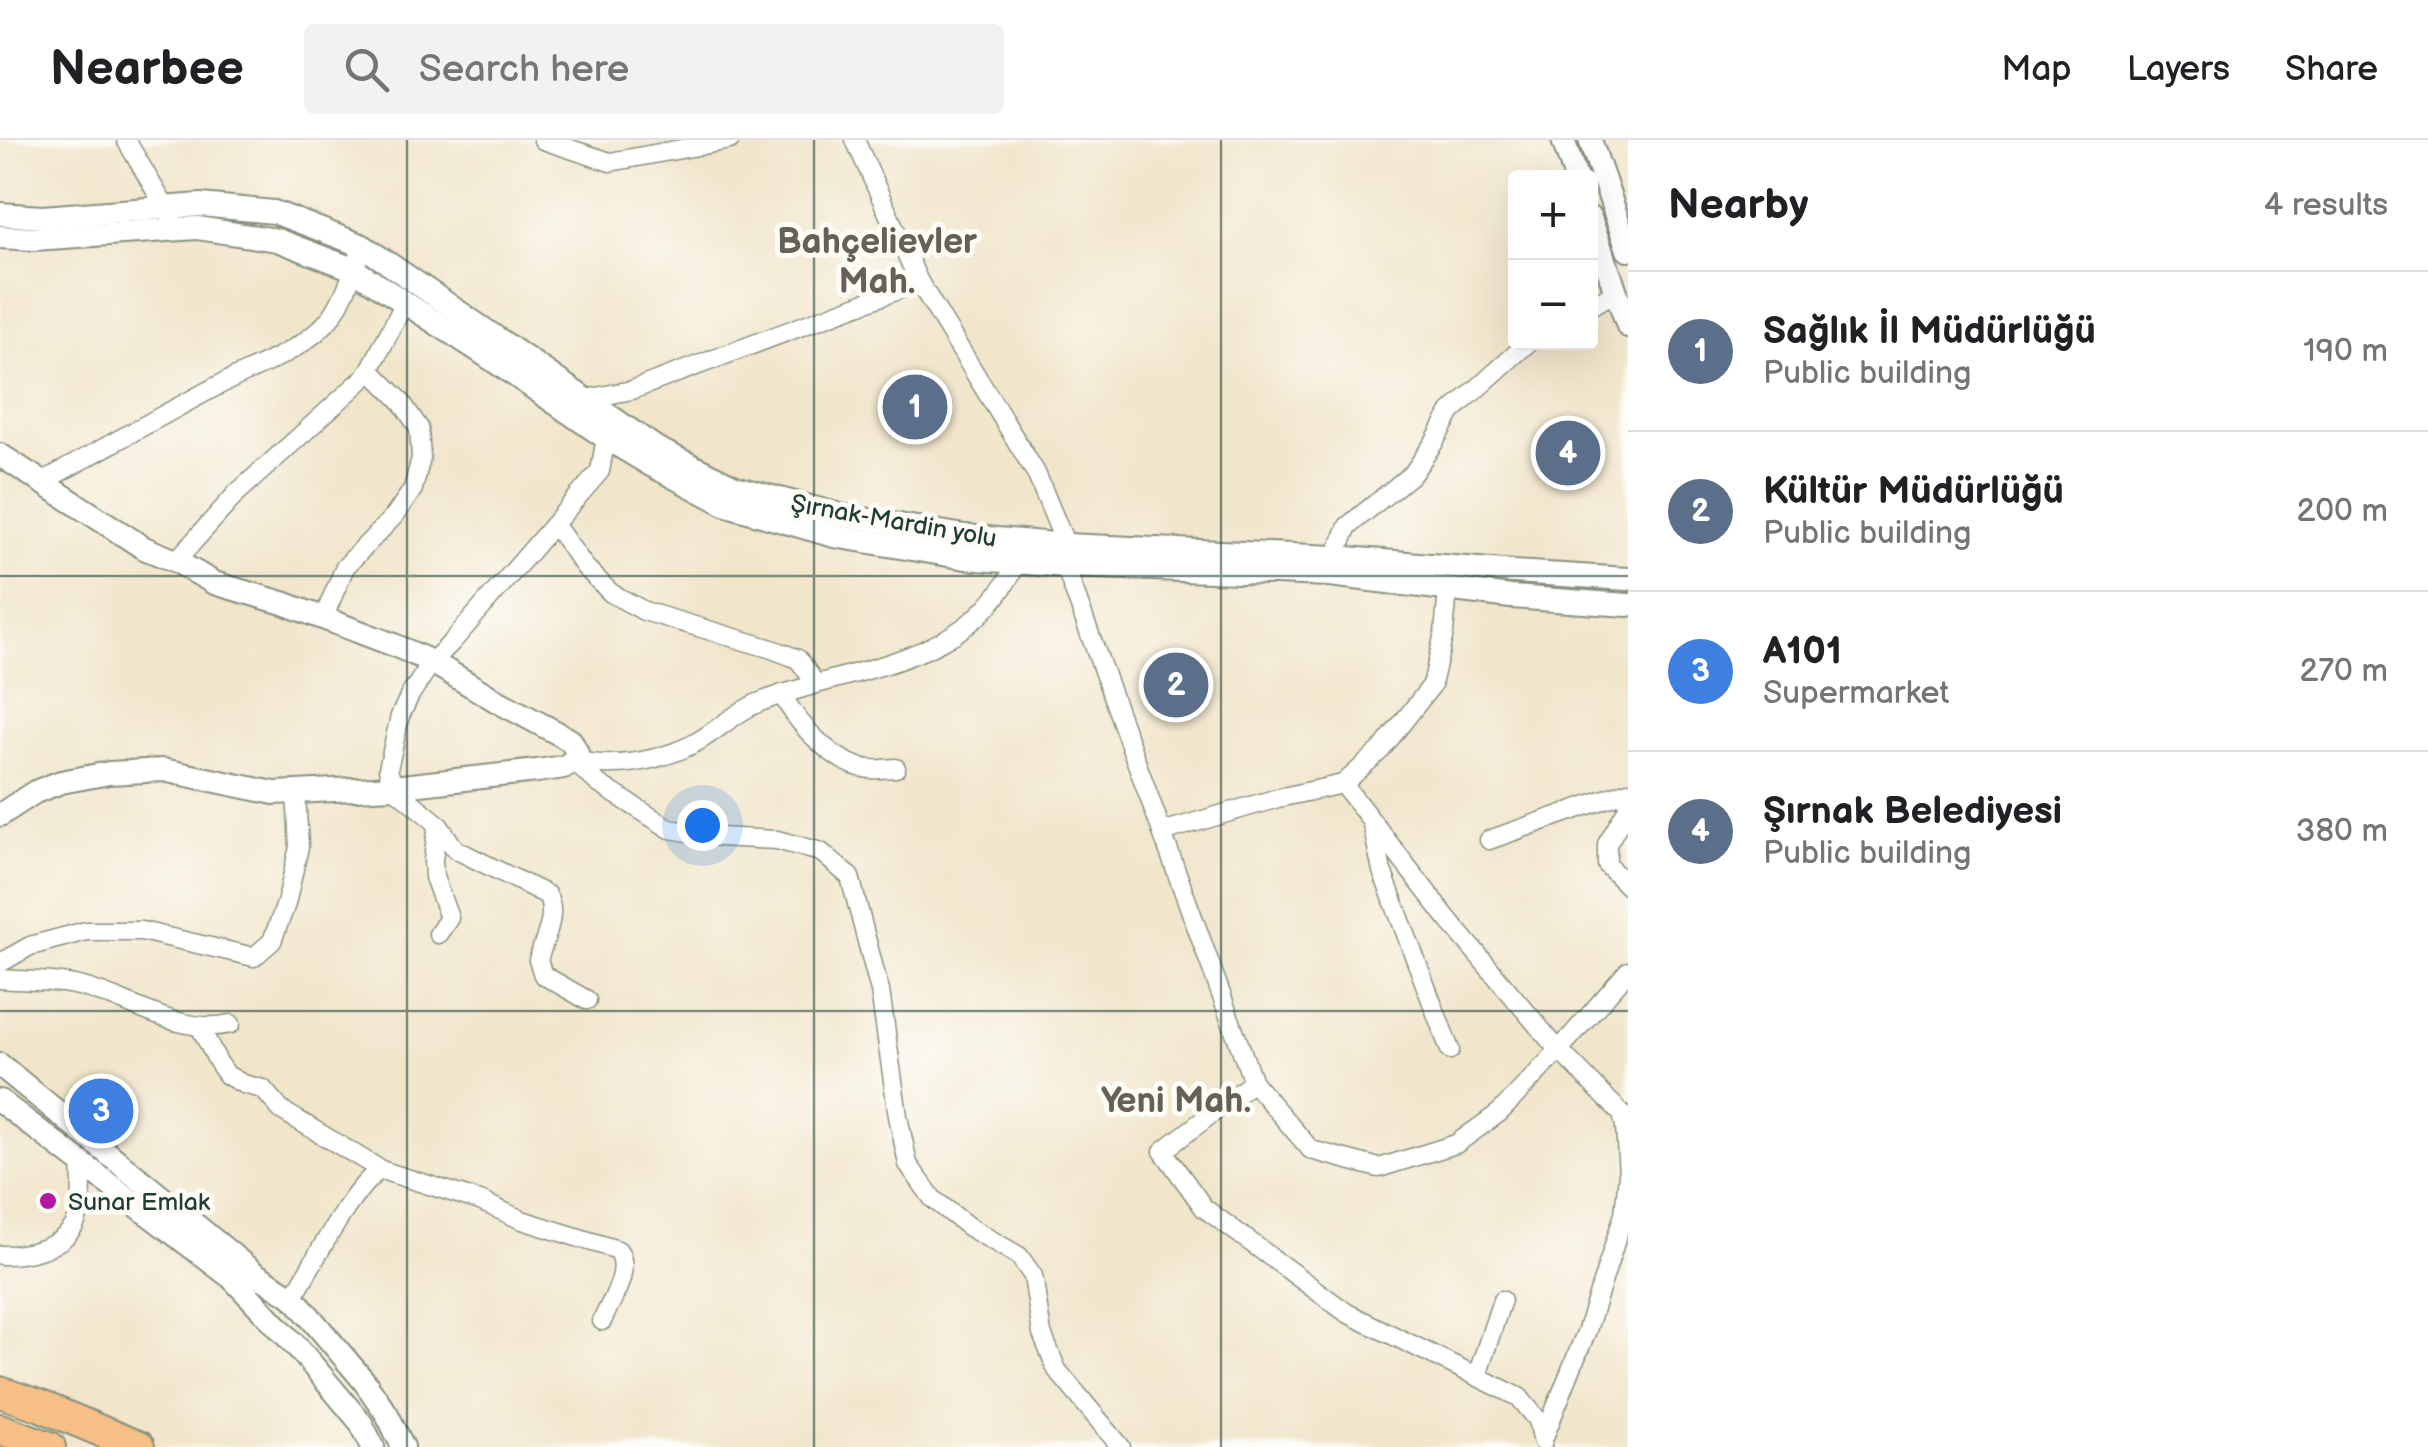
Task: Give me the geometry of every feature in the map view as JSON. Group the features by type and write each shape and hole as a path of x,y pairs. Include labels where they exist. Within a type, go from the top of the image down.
{"highway":[{"path":"0,1392 139,1447"},
{"path":"0,1429 50,1447"}],"street":[{"path":"126,140 172,218"},
{"path":"543,140 610,162 730,140"},
{"path":"855,140 920,282 1036,473 1253,1082 1311,1150 1379,1168 1456,1144 1499,1113 1628,970"},
{"path":"1563,140 1573,170"},
{"path":"1590,140 1628,250"},
{"name":"Şırnak-Mardin yolu","path":"0,237 34,239 172,218 202,205 274,212 363,246 656,448 735,487 840,515 1066,556 1330,575 1448,590 1628,604"},
{"name":"Şırnak-Mardin yolu","path":"0,214 172,218 197,228 277,240 354,269 651,466 727,505 834,536 966,558 1017,562 1066,556 1334,556 1628,578"},
{"path":"1598,241 1628,326"},
{"path":"40,482 277,358 310,336 330,318 341,300 363,246"},
{"path":"586,399 632,390 920,282"},
{"path":"1598,302 1616,292"},
{"path":"176,561 237,492 370,370 404,302"},
{"path":"1334,556 1348,526 1413,473 1451,412 1519,350"},
{"path":"323,619 345,567 395,515 413,488 421,458 419,428 400,400 370,370"},
{"path":"588,1000 543,975 539,968 552,914 547,894 455,849 438,824 393,787 388,769 400,716 410,695 432,662 600,471 606,438"},
{"path":"0,815 36,792 61,782 109,773 162,770 274,793 393,787 537,771 564,767 576,753 570,741 432,662 284,603 214,583 144,548 1,457"},
{"path":"554,524 585,567 611,593 644,611 798,659 812,684"},
{"path":"573,761 614,764 660,756 693,744 753,704 876,668 953,637 982,616 1007,585 1017,562"},
{"path":"1162,832 1342,784 1381,750 1432,684 1444,634 1448,590"},
{"path":"782,694 792,714 810,735 837,755 869,770 896,768"},
{"path":"573,761 599,784 670,829 778,840 821,852 850,877 880,991 908,1164 933,1199 969,1227 1020,1256 1033,1276 1042,1334 1057,1370 1121,1447"},
{"path":"1342,784 1558,1050 1622,1114 1627,1151 1624,1214 1587,1330 1544,1442"},
{"path":"1488,840 1628,791"},
{"path":"0,963 30,946 86,931 141,931 254,958 272,941 286,904 298,848 296,792"},
{"path":"1628,808 1606,844 1606,864 1628,886"},
{"path":"1372,820 1382,871 1450,1050"},
{"path":"438,824 434,876 449,918 438,934"},
{"path":"0,979 82,986 176,1022 200,1026 231,1024"},
{"path":"200,1026 227,1075 263,1089 281,1110 382,1170 618,1250 623,1273 602,1322"},
{"path":"0,1065 254,1273 293,1298 364,1380 404,1447"},
{"path":"1253,1082 1164,1151 1204,1208 1347,1313 1519,1397 1538,1420 1544,1442"},
{"path":"0,1101 232,1278 349,1408 373,1447"},
{"path":"0,1255 28,1254 50,1246 73,1228 82,1184 80,1161"},
{"path":"293,1298 370,1175 382,1170"},
{"path":"1477,1376 1502,1300"}],"place":[{"name":"Sağlık İl Müdürlüğü","path":"915,407"},
{"name":"Şırnak Belediyesi","path":"1568,453"},
{"name":"Kültür Müdürlüğü","path":"1176,685"},
{"name":"A101","path":"101,1111"},
{"name":"Sunar Emlak","path":"48,1201"}],"district":[{"name":"Bahçelievler Mah.","path":"877,261"},
{"name":"Yeni Mah.","path":"1176,1100"}]}
